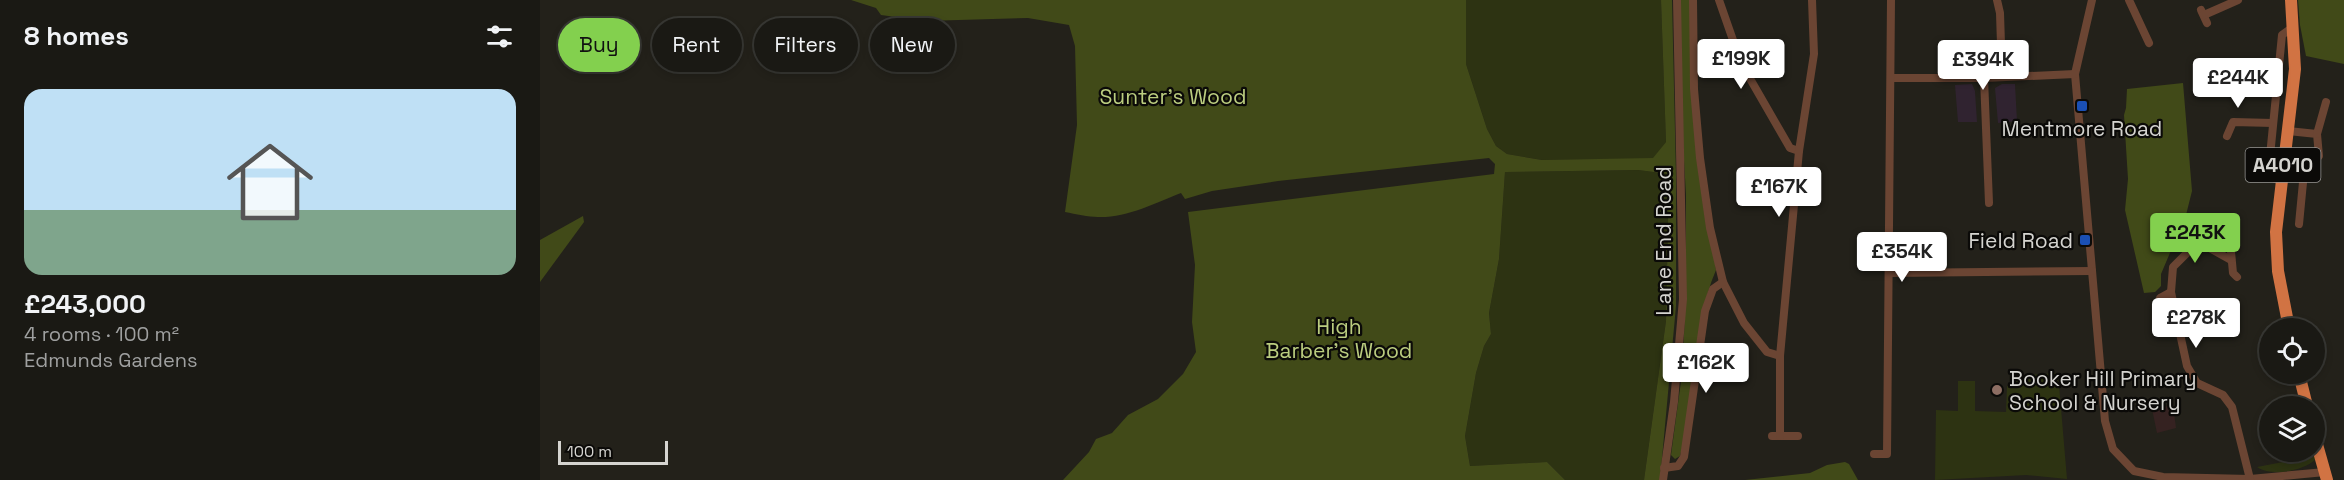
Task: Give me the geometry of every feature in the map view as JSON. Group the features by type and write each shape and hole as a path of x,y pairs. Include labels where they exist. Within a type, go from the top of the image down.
{"highway":[{"name":"A4010","path":"2287,318 2278,271 2276,232 2295,69 2291,0"}],"street":[{"name":"Lane End Road","path":"1663,480 1674,402 1683,299 1677,0"},
{"path":"1693,0 1694,89 1700,158 1710,228 1723,282 1744,322 1767,352 1780,356"},
{"path":"1719,0 1741,63 1790,148 1799,151"},
{"path":"1798,436 1776,436 1780,356 1799,151 1814,54 1812,0"},
{"path":"1874,454 1887,454 1891,0"},
{"path":"1997,0 2000,13 2002,76"},
{"path":"2092,0 2075,74 2105,421 2113,449 2134,471 2163,479 2326,476"},
{"path":"2129,0 2149,42"},
{"path":"2204,16 2238,0"},
{"path":"2281,180 2275,179 2270,174 2273,123 2282,35 2293,27"},
{"path":"1891,78 1984,78 2075,74"},
{"path":"1984,78 1989,203"},
{"path":"2299,224 2304,172 2319,156 2317,134 2326,102"},
{"path":"2227,136 2233,122 2273,123"},
{"path":"2288,131 2317,134"},
{"path":"2230,241 2233,273 2237,277"},
{"path":"2231,260 2206,246 2192,248 2173,267 2171,292 2187,366 2198,383 2223,395 2232,407 2250,479"},
{"path":"1889,273 2092,271"},
{"path":"1664,468 1678,466 1684,457 1706,311 1713,289 1723,282"},
{"path":"2171,292 2160,298 2160,313 2175,315"}],"shaded area":[{"path":"1972,84 1975,91 1977,122 1958,122 1955,85"},
{"path":"2002,84 2015,84 2017,121 1998,123 1995,88"},
{"path":"2173,405 2176,428 2157,433 2152,409"}],"green space":[{"path":"851,0 1466,0 1466,64 1487,129 1496,146 1507,154 1542,160 1653,158 1666,142 1661,0 1672,0 1676,306 1660,480 1644,480 1666,321 1669,174 1638,170 1505,172 1499,259 1489,313 1491,334 1484,346 1476,373 1465,436 1470,466 1547,462 1565,480 1063,480 1089,452 1096,439 1112,433 1128,415 1158,399 1183,374 1196,352 1192,322 1195,265 1188,212 1494,174 1495,164 1489,158 1278,181 1212,191 1185,199 1181,193 1141,209 1109,217 1065,212 1077,125 1075,46 1069,25 1028,18 955,20 955,18 903,18 881,15 876,8"},
{"path":"1466,0 1661,0 1666,142 1653,159 1542,160 1507,154 1496,146 1487,129 1466,64"},
{"path":"1679,0 1691,0 1690,39 1716,270 1702,315 1685,433 1680,456 1675,459 1671,455 1682,374 1686,294 1686,195 1679,73"},
{"path":"2298,0 2344,0 2344,64 2306,56"},
{"path":"2183,83 2192,191 2182,231 2175,241 2161,274 2161,286 2155,292 2144,293 2125,210 2128,179 2124,115 2127,89"},
{"path":"1638,170 1669,174 1666,321 1644,480 1565,480 1547,462 1470,466 1465,436 1476,373 1484,346 1491,334 1489,313 1499,259 1505,172"},
{"path":"583,216 584,222 540,282 540,240"},
{"path":"2058,373 2067,479 2026,475 1935,480 1936,410 1958,411 1958,381 1975,381 1975,411 2006,412 2007,386 2013,384 2011,376"},
{"path":"1845,462 1849,464 1858,480 1745,480 1810,473 1827,465"},
{"path":"2283,462 2312,462 2295,470 2279,472 2257,467"}],"place":[{"name":"Mentmore Road","path":"2082,106"},
{"name":"Field Road","path":"2085,240"},
{"name":"Booker Hill Primary School & Nursery","path":"1997,390"}],"park label":[{"name":"Sunter's Wood","path":"1173,96"},
{"name":"High Barber's Wood","path":"1339,338"}]}
